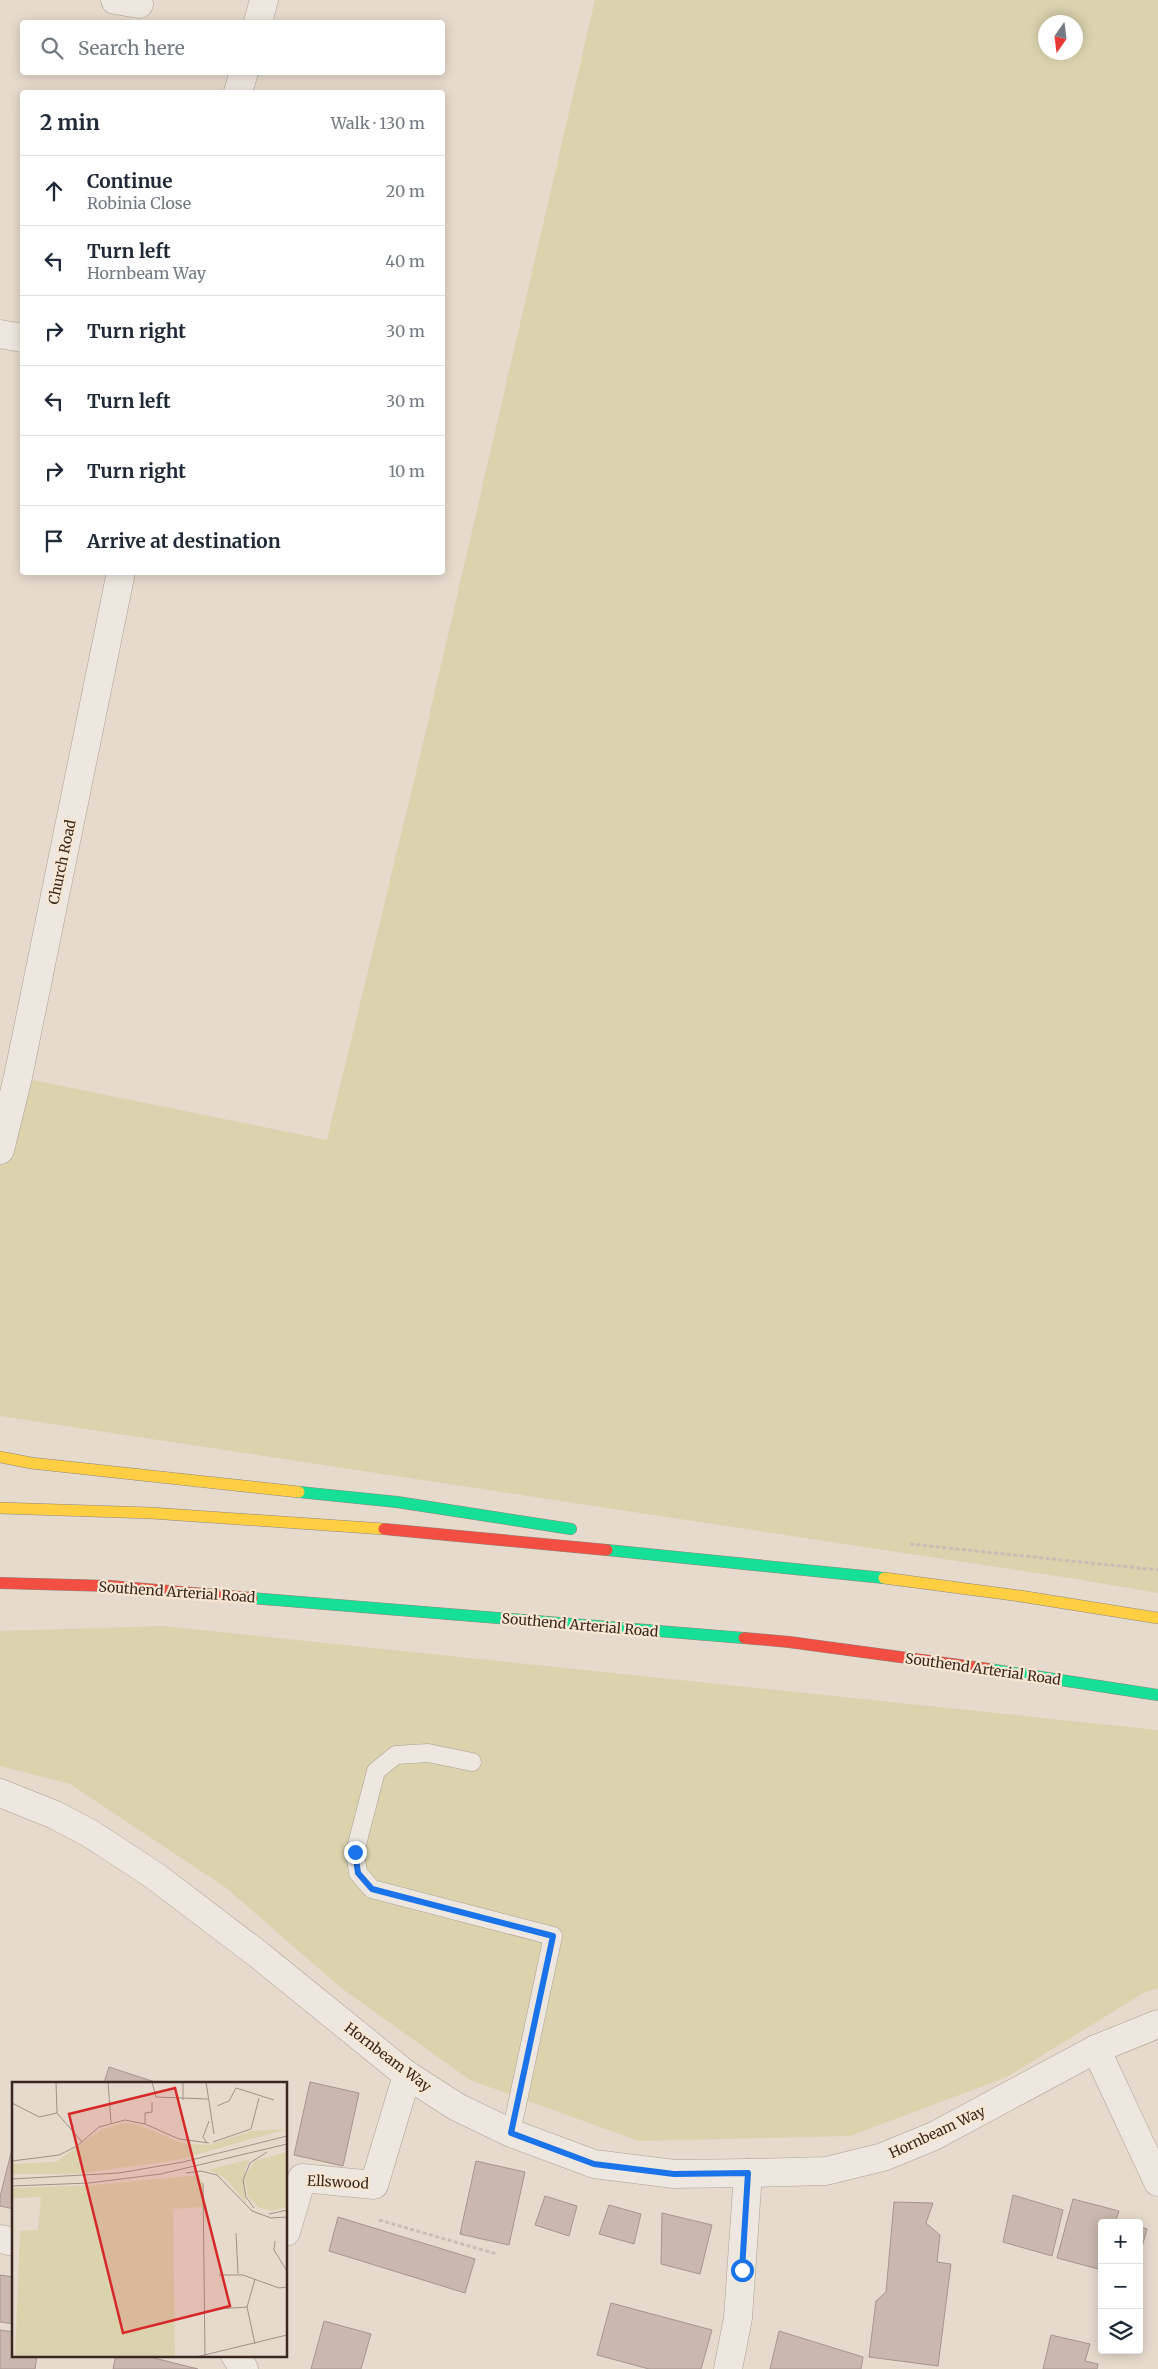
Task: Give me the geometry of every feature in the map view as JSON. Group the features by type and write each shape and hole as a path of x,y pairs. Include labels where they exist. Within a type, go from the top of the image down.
{"highway":[{"path":"0,1457 397,1502 583,1531"},
{"path":"0,1508 115,1510 368,1526 866,1574"},
{"path":"671,1544 1158,1618"},
{"name":"Southend Arterial Road","path":"0,1583 110,1586 789,1642 1103,1685 1158,1695"}],"street":[{"path":"259,20 264,0"},
{"path":"239,90 243,75"},
{"path":"0,334 20,338"},
{"name":"Church Road","path":"0,1150 18,1077 120,575"},
{"name":"Hornbeam Way","path":"0,1793 55,1815 92,1834 148,1872 259,1955 407,2075 457,2107 511,2133 594,2164 674,2174 748,2173 826,2171 883,2157 934,2136 1096,2049 1158,2024"},
{"path":"1096,2049 1158,2182"},
{"name":"Ellswood","path":"288,2225 302,2178 374,2185 407,2075"},
{"path":"728,2369 738,2318 748,2173"},
{"path":"237,2356 244,2369"}],"lane":[{"path":"472,1762 428,1752 396,1755 376,1771 355,1852 358,1873 372,1889 553,1936 511,2133"}],"path":[{"path":"374,2219 497,2254"}],"shaded area":[{"path":"595,0 1158,0 1158,1593 0,1416 0,1151 18,1077 327,1140 416,773"},
{"path":"164,1626 1158,1730 1158,1988 1145,1992 1007,2077 850,2136 639,2141 470,2080 340,1987 225,1887 70,1784 0,1766 0,1631"}],"building":[{"path":"109,2067 155,2082 104,2082"},
{"path":"310,2082 359,2093 343,2166 294,2155"},
{"path":"12,2149 12,2209 0,2206 0,2197"},
{"path":"476,2161 525,2172 509,2245 460,2234"},
{"path":"1013,2195 1063,2210 1052,2256 1003,2242"},
{"path":"545,2196 577,2206 569,2236 535,2225"},
{"path":"1073,2199 1119,2211 1116,2219 1098,2219 1098,2269 1057,2258"},
{"path":"894,2202 933,2203 926,2223 940,2235 937,2262 951,2264 938,2366 869,2357 876,2301 886,2292"},
{"path":"609,2205 641,2214 634,2244 599,2234"},
{"path":"662,2213 712,2225 700,2274 661,2264"},
{"path":"338,2217 475,2259 465,2293 329,2251"},
{"path":"1143,2228 1147,2229 1143,2244"},
{"path":"0,2275 12,2277 12,2324 0,2322"},
{"path":"611,2303 712,2330 701,2369 649,2369 597,2355"},
{"path":"324,2321 371,2334 361,2369 311,2369"},
{"path":"0,2330 12,2332 12,2356 37,2356 35,2369 0,2369"},
{"path":"779,2331 863,2357 861,2369 770,2369"},
{"path":"1051,2335 1090,2344 1085,2361 1098,2364 1097,2369 1043,2369"},
{"path":"116,2356 146,2356 198,2369 113,2369"}],"traffic: fast":[{"path":"299,1492 397,1502 571,1529"},
{"path":"607,1550 884,1578"},
{"path":"252,1598 744,1638"},
{"path":"989,1669 1158,1695"}],"traffic: slow":[{"path":"0,1457 31,1463 299,1492"},
{"path":"0,1508 151,1513 384,1529"},
{"path":"884,1578 1020,1596 1158,1618"}],"traffic: jam":[{"path":"384,1529 607,1550"},
{"path":"0,1583 110,1586 252,1598"},
{"path":"744,1638 789,1642 989,1669"}],"route":[{"path":"355,1852 358,1873 372,1889 553,1936 511,2133 594,2164 674,2174 748,2173 742,2270"}]}
